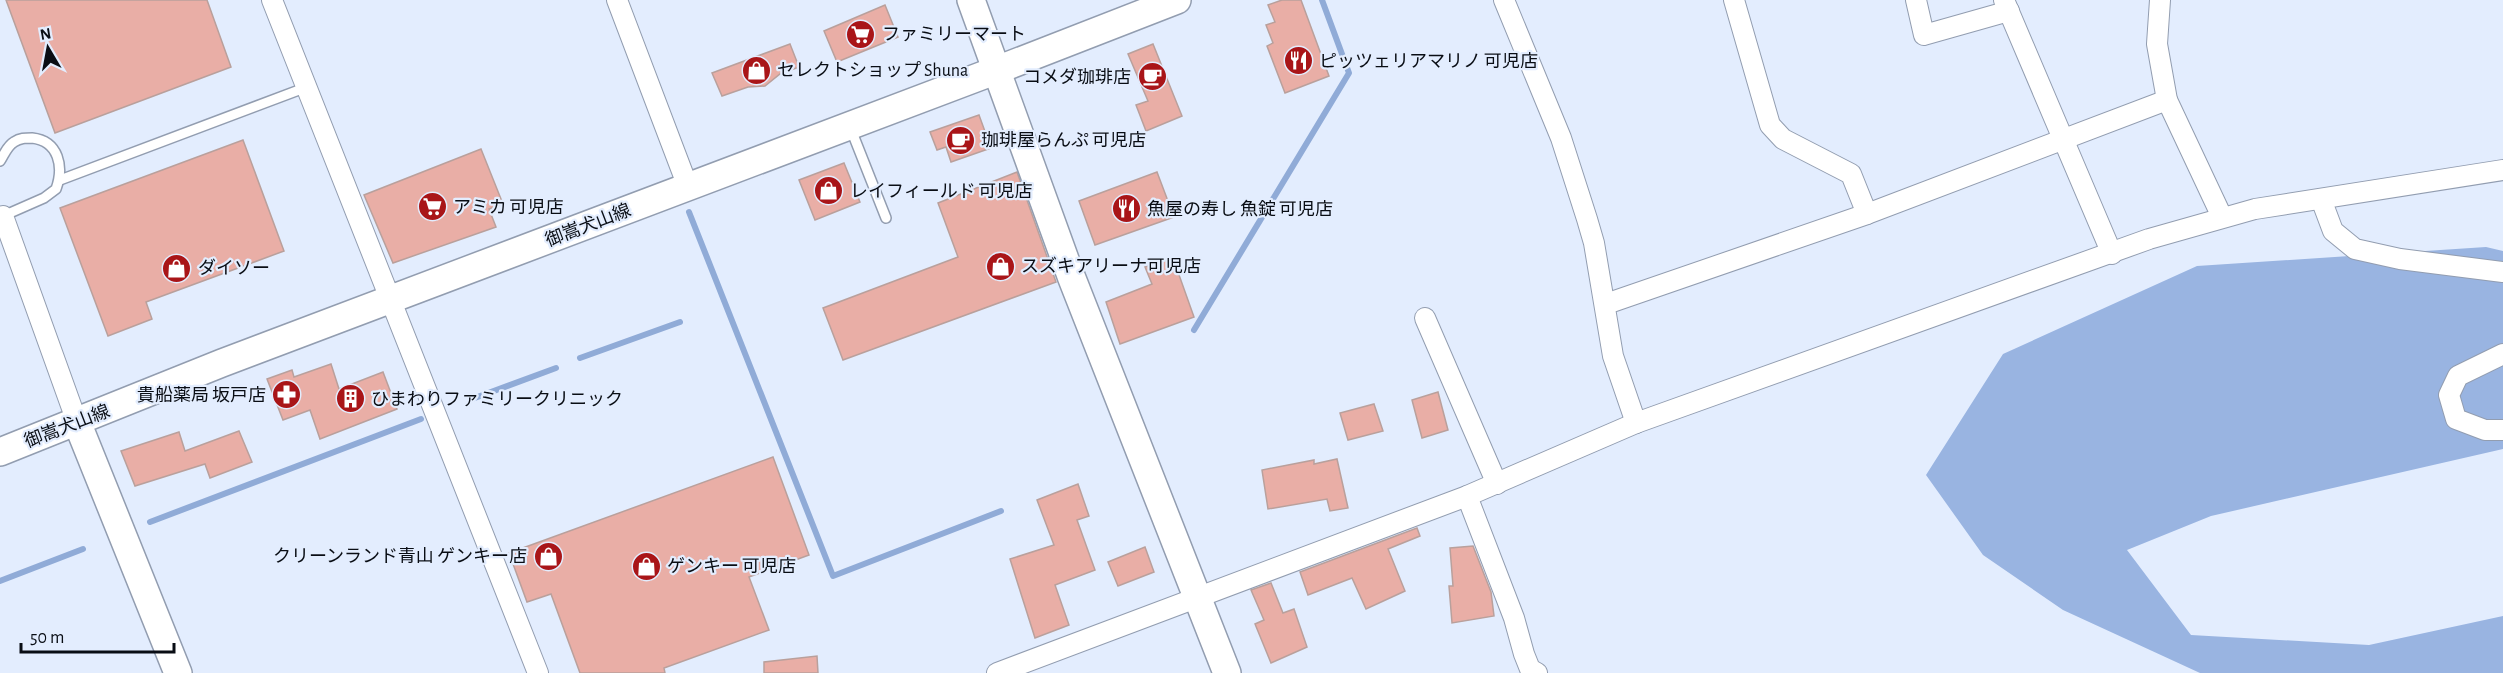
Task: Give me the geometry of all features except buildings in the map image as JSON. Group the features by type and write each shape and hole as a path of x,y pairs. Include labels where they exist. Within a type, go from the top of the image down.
{"main road":[{"path":"971,0 1071,276 1227,673"},
{"name":"御嵩犬山線","path":"0,452 222,363 1177,0"},
{"path":"77,422 178,673"}],"street":[{"path":"272,0 538,673"},
{"path":"617,0 688,187"},
{"path":"1504,0 1562,138 1594,243 1613,356 1636,423"},
{"path":"1734,0 1770,125 1783,140 1851,174 1867,214"},
{"path":"1916,0 1924,35 2006,6 2065,139 2112,254"},
{"path":"2160,0 2157,44 2167,100 2222,217"},
{"path":"1606,304 1867,214 2167,100"},
{"path":"997,673 1467,496 1636,423 2150,239 2255,209 2503,170"},
{"path":"2321,199 2333,231 2355,249 2400,259 2503,272"},
{"path":"1,214 77,422"},
{"path":"1425,318 1497,484"},
{"path":"2503,354 2458,376 2449,394 2456,419 2485,430 2503,430"},
{"path":"1467,496 1514,618 1524,654 1530,669 1537,673"}],"lane":[{"path":"60,180 307,87"},
{"path":"850,124 886,218"},
{"path":"0,161 12,142 23,138 45,141 57,155 61,167 60,180 56,189 44,198 1,214"}],"shaded area":[{"path":"2486,247 2503,251 2503,449 2211,516 2127,550 2191,635 2369,645 2503,616 2503,673 2200,673 2063,610 1983,555 1926,475 2003,354 2197,266"}],"waterway":[{"path":"1194,330 1349,73 1322,0"},
{"path":"689,212 833,576 1001,511"},
{"path":"580,358 680,322"},
{"path":"472,399 556,368"},
{"path":"150,522 421,419"},
{"path":"0,581 83,549"}],"place":[{"name":"ファミリーマート","path":"861,34"},
{"name":"ピッツェリアマリノ 可児店","path":"1298,61"},
{"name":"セレクトショップ Shuna","path":"756,70"},
{"name":"コメダ珈琲店","path":"1152,77"},
{"name":"珈琲屋らんぷ 可児店","path":"960,140"},
{"name":"レイフィールド 可児店","path":"829,191"},
{"name":"アミカ 可児店","path":"432,207"},
{"name":"魚屋の寿し 魚錠 可児店","path":"1126,209"},
{"name":"スズキアリーナ可児店","path":"1000,266"},
{"name":"ダイソー","path":"177,268"},
{"name":"貴船薬局 坂戸店","path":"287,395"},
{"name":"ひまわりファミリークリニック","path":"350,399"},
{"name":"クリーンランド青山 ゲンキー店","path":"548,556"},
{"name":"ゲンキー 可児店","path":"646,566"}]}
